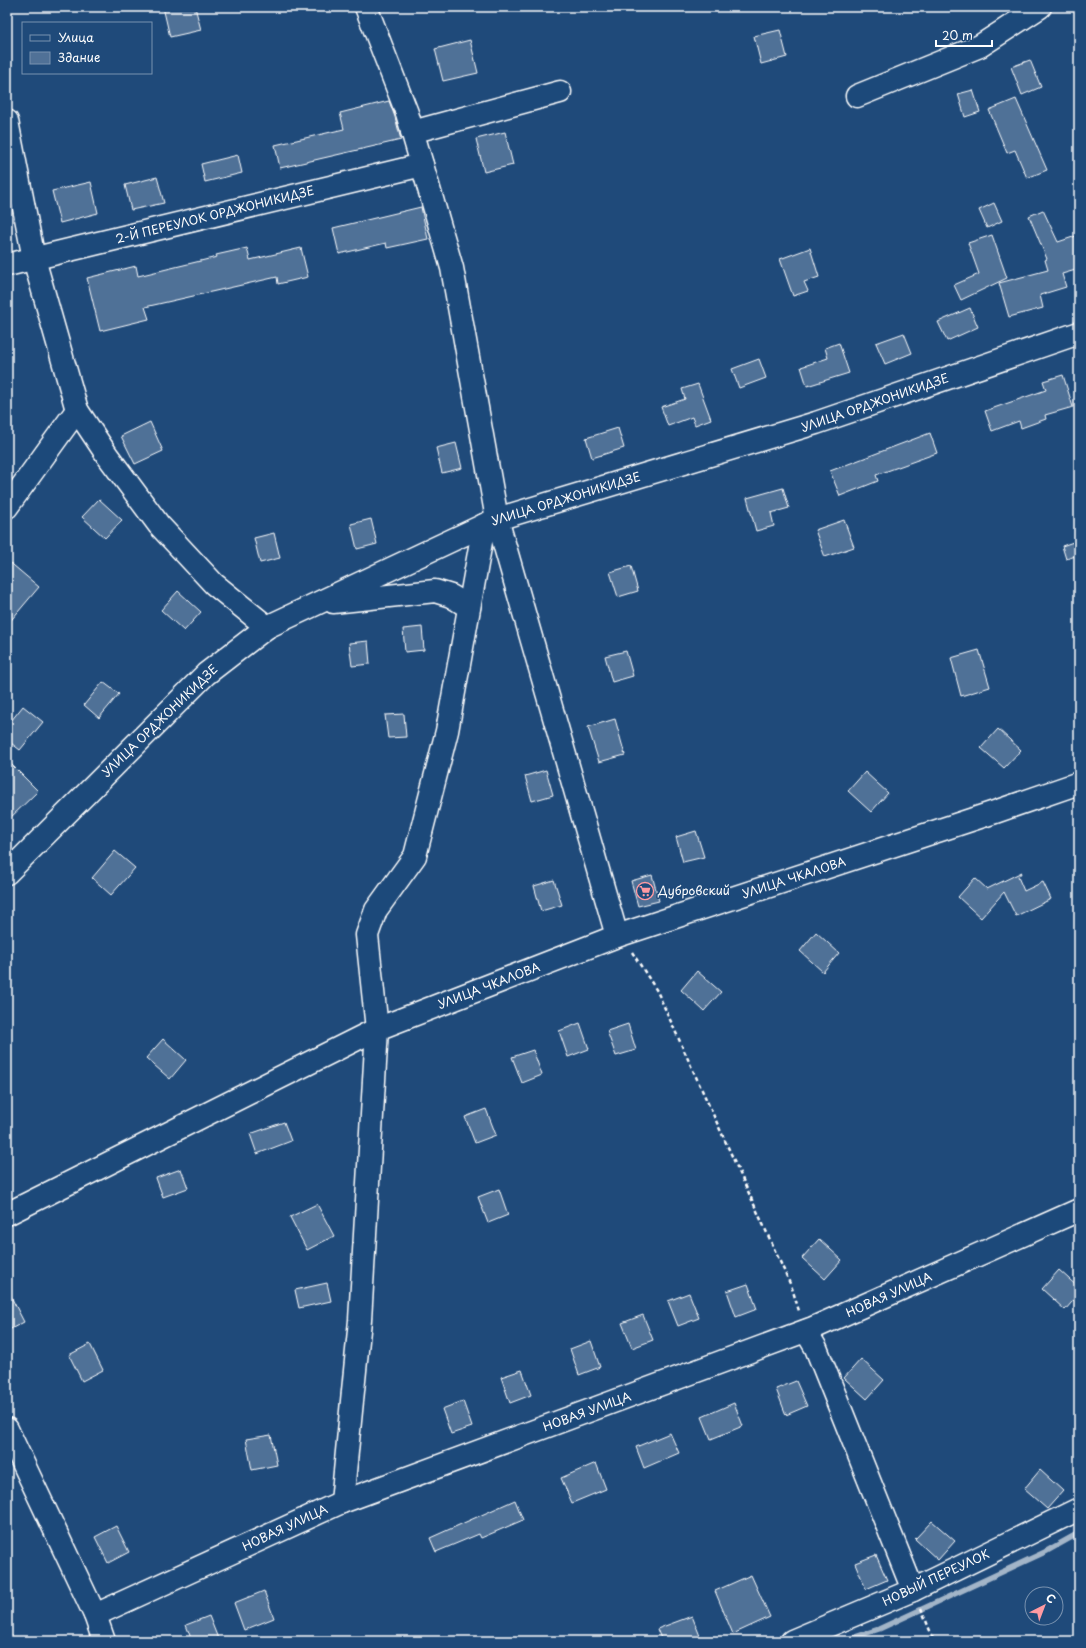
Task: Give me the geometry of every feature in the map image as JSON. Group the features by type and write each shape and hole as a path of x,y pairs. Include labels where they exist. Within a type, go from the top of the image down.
{"street":[{"path":"366,7 407,114 452,268 490,522 619,935"},
{"path":"857,96 980,46 1040,7"},
{"path":"412,132 560,92"},
{"path":"7,121 34,259 77,410 106,455 159,525 214,584 267,627"},
{"name":"2-Й ПЕРЕУЛОК ОРДЖОНИКИДЗЕ","path":"7,264 34,259 422,165"},
{"name":"УЛИЦА ОРДЖОНИКИДЗЕ","path":"7,873 206,674 267,627 490,522 816,423 1079,333"},
{"path":"7,507 77,410"},
{"path":"342,1502 360,1320 377,1029 367,935 376,910 415,856 447,731 469,607 490,522"},
{"path":"316,604 435,592 451,596 469,607"},
{"name":"УЛИЦА ЧКАЛОВА","path":"7,1214 377,1029 619,935 996,812 1079,783"},
{"name":"НОВАЯ УЛИЦА","path":"95,1615 342,1502 806,1331 1079,1210"},
{"path":"806,1331 816,1348 913,1590"},
{"path":"7,1429 95,1615 104,1641"},
{"name":"НОВЫЙ ПЕРЕУЛОК","path":"792,1641 913,1590 1079,1510"}],"path":[{"path":"619,935 657,991 792,1288 806,1331"},
{"path":"922,1612 934,1641"}],"building":[{"path":"163,7 195,7 201,30 170,37"},
{"path":"780,30 787,57 761,64 754,36"},
{"path":"470,40 478,73 443,81 435,49"},
{"path":"1030,60 1041,87 1022,95 1011,67"},
{"path":"973,90 980,112 965,117 958,94"},
{"path":"1016,99 1047,170 1027,178 1015,150 1007,153 989,110"},
{"path":"389,101 401,140 280,168 275,145 344,129 340,113"},
{"path":"505,132 513,165 484,172 476,139"},
{"path":"238,155 242,173 205,182 201,164"},
{"path":"157,177 164,203 131,210 125,185"},
{"path":"91,182 98,213 60,223 52,191"},
{"path":"994,203 1002,221 987,228 979,210"},
{"path":"421,207 428,239 387,248 386,243 339,254 333,228"},
{"path":"1043,210 1058,242 1076,236 1079,245 1079,269 1062,274 1066,287 1040,295 1043,308 1009,317 999,283 1048,270 1045,260 1047,259 1029,216"},
{"path":"992,235 1007,278 961,300 954,285 979,274 968,243"},
{"path":"247,248 250,260 301,248 308,277 278,284 277,277 145,307 149,319 100,331 87,278 136,266 138,276 217,257 216,255"},
{"path":"810,248 819,277 804,282 808,291 793,296 780,259"},
{"path":"970,308 978,327 947,341 938,322"},
{"path":"904,333 912,353 885,364 876,343"},
{"path":"839,343 849,373 807,386 801,367 828,358 825,348"},
{"path":"759,359 766,378 739,388 732,369"},
{"path":"1063,375 1073,407 1045,415 1046,419 1021,428 1019,421 992,431 985,411 1046,390 1043,381"},
{"path":"698,384 711,419 695,425 692,417 668,426 661,407 685,399 682,389"},
{"path":"150,422 163,451 135,464 121,436"},
{"path":"618,428 624,448 592,458 586,438"},
{"path":"930,433 937,453 876,475 878,481 840,496 830,471"},
{"path":"456,443 462,468 442,473 436,448"},
{"path":"783,488 789,508 771,513 774,526 756,531 747,498"},
{"path":"99,499 122,520 105,538 82,517"},
{"path":"371,519 377,544 357,549 351,524"},
{"path":"844,520 854,547 825,557 815,530"},
{"path":"274,533 280,558 260,563 254,538"},
{"path":"1079,540 1079,555 1066,559 1062,546"},
{"path":"7,560 39,587 7,625"},
{"path":"631,566 638,591 618,597 610,572"},
{"path":"178,591 201,612 184,631 161,610"},
{"path":"422,627 424,650 405,652 403,629"},
{"path":"368,641 370,664 352,666 349,643"},
{"path":"979,650 990,687 961,696 951,658"},
{"path":"626,651 633,676 612,682 605,656"},
{"path":"103,682 119,694 99,718 84,705"},
{"path":"23,706 43,722 20,750 7,740 7,726"},
{"path":"404,714 406,737 388,738 385,715"},
{"path":"615,719 625,755 599,762 588,727"},
{"path":"998,729 1021,750 1004,768 981,748"},
{"path":"7,760 38,791 7,821"},
{"path":"546,770 553,795 532,801 525,776"},
{"path":"865,772 888,793 871,812 848,791"},
{"path":"696,831 704,857 683,862 676,837"},
{"path":"115,851 135,868 111,895 92,878"},
{"path":"1022,872 1018,877 1024,891 1043,882 1051,899 1016,916 1004,892 981,918 958,897 975,878 987,889"},
{"name":"Дубровский","path":"652,875 659,901 638,906 631,881"},
{"path":"554,880 562,905 541,911 534,886"},
{"path":"816,932 839,953 823,972 800,951"},
{"path":"697,971 721,992 704,1011 681,990"},
{"path":"580,1023 589,1049 568,1057 559,1031"},
{"path":"628,1024 636,1050 616,1056 607,1031"},
{"path":"163,1039 186,1060 170,1079 146,1058"},
{"path":"533,1050 542,1075 522,1083 512,1057"},
{"path":"486,1109 496,1135 475,1143 465,1117"},
{"path":"284,1122 291,1141 257,1154 250,1134"},
{"path":"181,1169 188,1188 163,1197 156,1178"},
{"path":"499,1189 508,1215 488,1223 478,1197"},
{"path":"317,1204 334,1236 307,1250 290,1217"},
{"path":"819,1239 842,1260 825,1279 802,1258"},
{"path":"1059,1270 1079,1288 1079,1294 1065,1310 1042,1289"},
{"path":"327,1283 331,1301 299,1308 295,1290"},
{"path":"748,1284 757,1309 736,1317 727,1291"},
{"path":"7,1289 24,1322 7,1331"},
{"path":"689,1293 699,1318 678,1326 668,1301"},
{"path":"643,1315 653,1340 632,1348 622,1323"},
{"path":"591,1341 600,1367 579,1375 570,1349"},
{"path":"90,1344 103,1370 82,1381 69,1355"},
{"path":"861,1359 884,1380 867,1399 844,1378"},
{"path":"522,1370 531,1395 510,1403 501,1377"},
{"path":"796,1381 807,1406 786,1415 776,1389"},
{"path":"463,1401 472,1427 451,1434 442,1409"},
{"path":"734,1403 743,1426 711,1439 702,1417"},
{"path":"670,1433 679,1453 644,1468 636,1447"},
{"path":"271,1435 277,1465 252,1470 246,1439"},
{"path":"596,1463 606,1489 572,1503 561,1478"},
{"path":"1040,1470 1063,1491 1047,1509 1024,1489"},
{"path":"515,1500 523,1520 481,1538 479,1534 436,1552 430,1538"},
{"path":"932,1521 955,1541 938,1560 915,1539"},
{"path":"116,1526 129,1552 108,1563 95,1537"},
{"path":"876,1555 887,1580 866,1589 855,1563"},
{"path":"751,1575 770,1617 733,1634 715,1591"},
{"path":"264,1591 274,1618 244,1630 234,1603"},
{"path":"209,1616 219,1641 192,1641 186,1625"},
{"path":"692,1616 702,1641 662,1641 657,1629"}],"waterway":[{"path":"843,1641 879,1629 1045,1552 1079,1533"}],"place":[{"name":"Дубровский","path":"645,891"}]}
